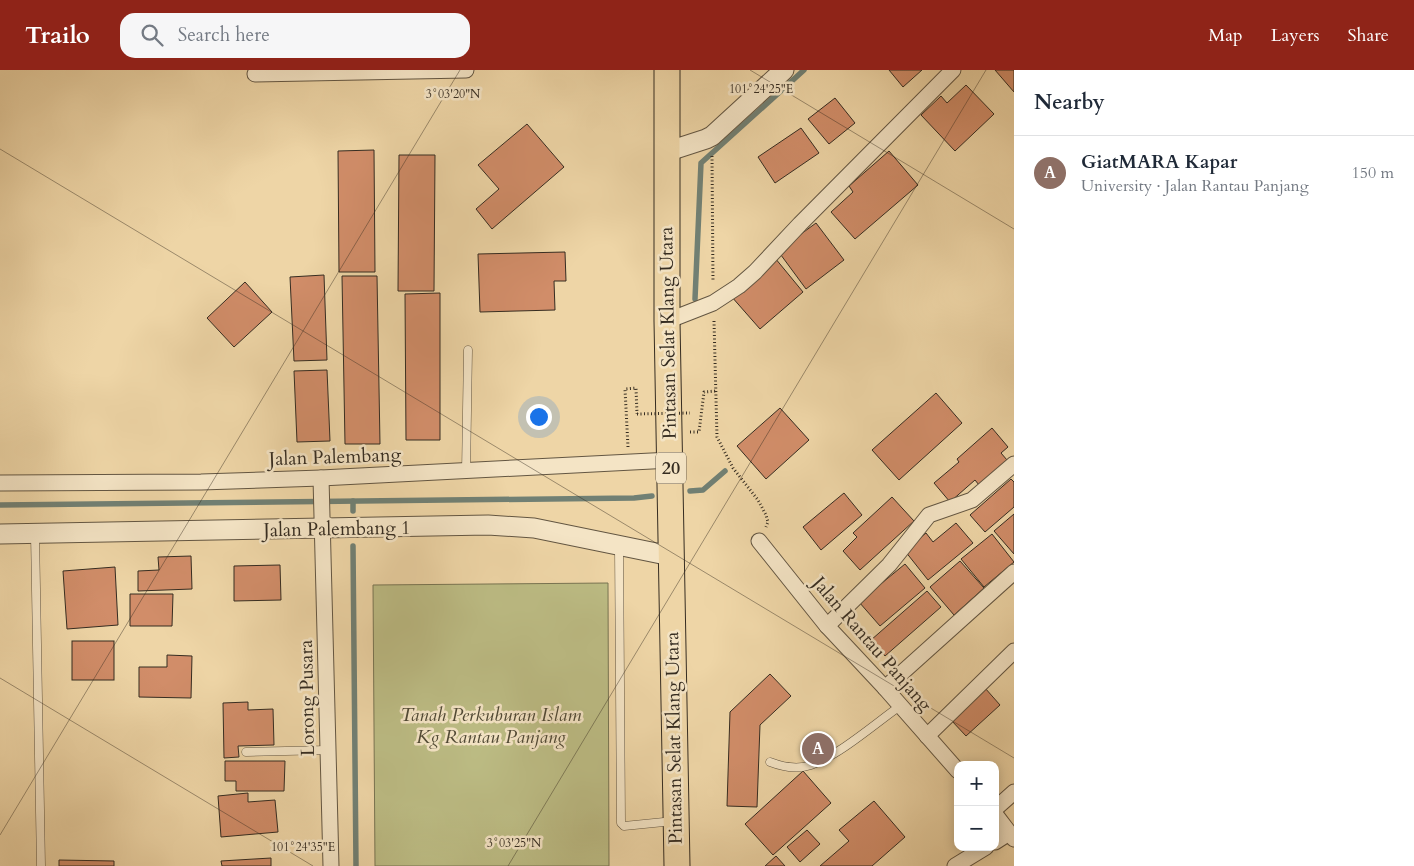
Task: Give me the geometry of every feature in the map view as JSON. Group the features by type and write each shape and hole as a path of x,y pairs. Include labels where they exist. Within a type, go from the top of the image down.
{"highway":[{"name":"Pintasan Selat Klang Utara","path":"667,70 667,321 677,866"}],"street":[{"path":"255,74 466,70"},
{"path":"666,152 706,140 712,136 784,70"},
{"path":"667,321 713,303 756,272 800,224 953,70"},
{"name":"Jalan Palembang","path":"0,483 201,482 321,485 466,472 671,460"},
{"path":"826,626 888,565 929,515 972,500 1014,464"},
{"name":"Lorong Pusara","path":"321,485 331,866"},
{"name":"Jalan Palembang 1","path":"0,534 322,525 488,525 534,528 671,556"},
{"name":"Jalan Rantau Panjang","path":"759,541 826,626 885,688 954,766"},
{"path":"885,688 1014,572"},
{"path":"927,736 1014,651"},
{"path":"998,806 1014,792"},
{"path":"999,819 1012,836 999,841"},
{"path":"955,866 979,851"}],"lane":[{"path":"466,472 468,350"},
{"path":"35,534 42,866"},
{"path":"619,545 621,824 624,826 676,821"},
{"path":"770,762 785,768 810,766 832,755 900,706"},
{"path":"246,752 328,750"}],"path":[{"path":"712,162 713,303 717,437 733,468 758,500 766,515 768,522 759,541"},
{"path":"628,462 625,389 636,388 637,414 690,413 690,432 699,432 704,392 716,391"}],"green space":[{"name":"Tanah Perkuburan Islam Kg Rantau Panjang","path":"608,583 609,866 375,866 373,585"}],"building":[{"path":"889,70 922,70 903,87"},
{"path":"995,70 1014,70 1014,92"},
{"path":"966,85 994,114 955,151 921,115 941,96 947,103"},
{"path":"835,98 855,123 829,144 808,119"},
{"path":"527,124 564,167 492,229 476,209 499,189 478,165"},
{"path":"801,128 819,153 775,183 758,157"},
{"path":"374,150 375,272 339,272 338,151"},
{"path":"889,151 918,185 855,239 831,212 853,192 849,186"},
{"path":"399,155 435,155 434,291 398,291"},
{"path":"816,223 844,260 806,289 778,251"},
{"path":"565,252 566,281 554,281 555,310 480,312 478,254"},
{"path":"775,258 803,292 760,329 731,296"},
{"path":"324,275 327,360 294,361 290,277"},
{"path":"342,276 377,276 380,444 345,444"},
{"path":"245,282 272,312 234,347 207,318"},
{"path":"440,293 440,440 406,440 405,294"},
{"path":"327,370 330,441 297,442 294,371"},
{"path":"936,393 962,423 899,480 872,450"},
{"path":"780,408 809,440 766,479 737,446"},
{"path":"992,428 1008,447 1001,453 1007,460 979,485 975,480 950,502 934,483 959,462 957,459"},
{"path":"1011,479 1014,482 1014,507 985,532 970,515"},
{"path":"844,493 862,515 821,550 803,527"},
{"path":"892,497 914,521 860,570 843,551 857,537 853,533"},
{"path":"1014,514 1014,554 994,531"},
{"path":"956,523 973,543 928,580 905,551 926,533 933,542"},
{"path":"992,534 1014,562 984,587 961,559"},
{"path":"191,556 192,589 138,591 138,571 159,570 158,557"},
{"path":"960,561 984,588 954,615 930,587"},
{"path":"905,564 925,588 880,626 859,602"},
{"path":"280,565 281,600 234,601 234,566"},
{"path":"115,567 118,625 67,629 63,571"},
{"path":"927,591 941,607 885,656 871,640"},
{"path":"130,594 173,594 172,626 130,626"},
{"path":"72,641 114,641 114,680 72,680"},
{"path":"167,655 192,656 191,698 139,697 139,667 167,667"},
{"path":"770,674 791,696 760,725 757,807 727,806 730,712"},
{"path":"985,688 1000,705 966,736 951,720"},
{"path":"248,702 248,710 273,709 274,745 238,746 239,757 224,758 223,703"},
{"path":"225,761 285,761 284,791 236,791 236,781 225,781"},
{"path":"803,771 831,803 773,855 745,824"},
{"path":"248,793 248,802 275,800 278,832 221,837 218,796"},
{"path":"874,801 905,837 872,866 820,866 849,841 839,830"},
{"path":"807,830 820,844 800,862 787,847"},
{"path":"776,856 785,866 765,866"},
{"path":"271,858 271,866 222,866 221,861"},
{"path":"59,860 114,861 114,866 59,866"}],"waterway":[{"path":"695,299 701,163 804,70"},
{"path":"690,491 703,490 725,471"},
{"path":"0,505 634,498 652,496"},
{"path":"353,501 353,511"},
{"path":"353,546 356,866"}],"place":[{"name":"GiatMARA Kapar","path":"818,749"}]}
